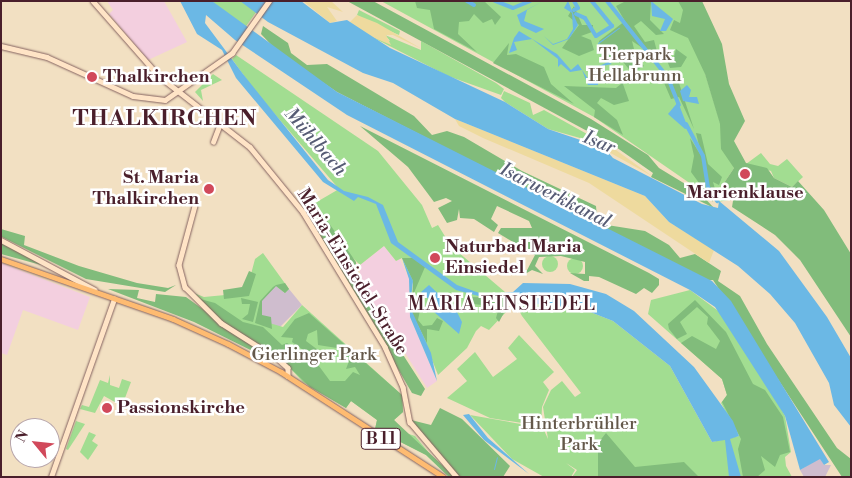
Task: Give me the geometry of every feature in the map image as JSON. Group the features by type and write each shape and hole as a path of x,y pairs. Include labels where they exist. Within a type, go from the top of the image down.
{"main road":[{"name":"B 11","path":"1,259 182,323 288,376 444,477"}],"street":[{"name":"Maria-Einsiedel-Straße","path":"93,1 178,93 219,126 250,147 304,212 385,347 406,400 413,427 457,477"},
{"path":"1,46 47,57 139,98 160,101 178,93 232,53 269,1"},
{"path":"213,142 219,126"},
{"path":"195,206 180,261 182,283 201,307 278,359 288,368 288,376"},
{"path":"1,240 102,295"},
{"path":"51,477 114,299"}],"shaded area":[{"path":"107,1 164,1 187,42 148,60 109,14 113,10"},
{"path":"384,246 396,261 400,259 409,279 410,317 437,381 427,388 360,281 360,265"},
{"path":"1,263 90,297 78,330 23,310 7,355 1,353"},
{"path":"276,285 285,292 289,289 302,305 280,327 259,321 261,301"},
{"path":"820,458 824,465 831,465 825,477 804,477 800,470"}],"green space":[{"path":"212,1 264,1 244,29"},
{"path":"347,1 373,1 591,119 648,155 659,168 700,193 714,208 651,177 653,173 613,145"},
{"name":"Tierpark Hellabrunn","path":"381,1 683,1 734,168 722,186 729,200 717,202 704,184 691,184 594,117"},
{"path":"415,1 484,1 501,17 495,25 492,19 483,23 474,14 469,21 459,22 458,34 477,52 434,29 430,10 417,8"},
{"path":"626,1 651,2 650,20 664,34 656,35 641,21 634,26 645,42 654,40 659,59 632,41 636,57 644,66 632,73 620,58 603,62 599,41 625,21 616,6"},
{"path":"678,1 702,1 722,44 729,84 745,121 734,141 746,163 767,168 774,178 792,187 798,181 824,210 851,254 851,337 800,260 775,235 732,207 734,195 722,186 734,168 721,149 720,124 705,74 688,38 670,30 674,20 680,23 683,10"},
{"path":"574,6 582,25 593,25 592,32 581,36 591,40 594,50 579,56 562,48 579,25 568,16"},
{"path":"359,10 400,31 399,35 366,21 357,15"},
{"path":"263,26 288,43 291,53 307,65 327,64 414,116 432,135 447,131 464,137 522,171 596,206 597,218 607,225 645,231 669,245 680,258 695,254 721,271 718,281 740,296 767,344 837,448 851,459 851,477 842,477 713,280 703,280 337,92 279,53 261,34"},
{"path":"385,35 421,50 421,41 504,89 501,95 448,76 372,37 390,41"},
{"path":"509,43 507,55 516,54 544,67 551,84 574,104 493,63"},
{"path":"676,49 687,57 681,67 670,68 666,58 674,57"},
{"name":"Naturbad Maria Einsiedel","path":"236,55 378,151 422,205 432,228 438,225 451,246 505,292 506,312 489,330 481,326 476,331 467,348 438,375 411,306 413,284 402,258 396,261 384,246 360,265 343,248 315,203 339,189 255,91 232,59"},
{"path":"213,74 222,80 201,90 203,101 195,92"},
{"path":"615,74 626,81 623,84 629,101 614,105 601,98 597,103 617,120 623,135 594,117 595,110 564,86 616,88 621,84"},
{"path":"662,78 679,83 694,129 679,97 671,99"},
{"path":"504,91 530,103 533,115 544,110 587,134 587,140 548,129 505,102 501,98"},
{"path":"360,126 649,273 659,279 659,285 652,293 644,288 636,294 599,277 589,276 589,281 584,281 570,273 585,274 585,262 561,256 539,257 535,266 543,274 532,270 525,274 535,255 498,233 501,228 532,228 529,221 497,206 491,219 498,225 494,232 474,219 460,218 459,209 457,220 447,223 438,208 452,201 446,198 434,202 408,167"},
{"path":"696,133 701,134 708,164 722,177 719,185 713,182 718,199 709,187"},
{"path":"690,138 702,157 713,202 691,172 694,156"},
{"path":"761,153 770,164 778,166 787,159 803,177 792,187 774,178 771,171 746,164"},
{"path":"315,203 356,262 357,283 425,389 421,396 412,393 306,211"},
{"path":"1,229 25,236 24,245 79,266 137,283 168,288 176,285 165,292 86,279 2,237"},
{"path":"1,243 35,260 41,265 1,254"},
{"name":"Gierlinger Park","path":"263,253 289,289 285,293 276,286 261,301 259,320 283,327 302,305 402,395 403,412 394,420 403,432 415,436 449,477 426,455 375,429 377,420 351,401 346,408 303,382 288,366 222,321 194,293 204,297 246,293 255,259"},
{"path":"550,256 556,258 558,264 556,270 550,272 544,270 542,264 544,258"},
{"path":"402,258 414,258 425,267 413,295 420,310 418,320 423,326 432,325 437,318 443,321 439,331 427,329 427,343 412,314 413,281"},
{"path":"575,258 581,260 583,266 581,272 575,274 569,272 567,266 569,260"},
{"path":"249,271 256,274 249,296 224,299 223,290 242,287"},
{"path":"285,283 289,289 285,293 276,286 262,301 262,315 271,317 272,329 255,323 260,301 273,287 276,285"},
{"path":"108,289 139,290 137,298 155,302 156,294 186,297 277,363 194,322"},
{"path":"690,290 721,313 769,386 785,416 791,452 785,457 786,466 792,477 572,477 577,470 566,463 575,470 571,477 544,477 512,459 470,415 543,428 548,439 543,407 551,390 562,381 575,397 581,393 522,316 515,303 522,302 585,310 613,321 670,366 712,442 739,436 721,403 727,395 722,379 648,314 651,300"},
{"path":"470,297 507,298 508,305 499,322 496,318 499,307 465,303"},
{"path":"241,298 258,302 253,322 242,319 248,314 250,304 242,304"},
{"name":"Gierlinger Park","path":"200,299 215,303 243,322 263,327 282,345 287,343 316,362 330,381 345,381 353,372 360,375 355,367 346,369 349,361 337,348 318,345 317,330 308,334 306,341 322,353 316,359 292,342 293,338 281,337 295,319 309,313 402,395 403,412 394,420 455,477 449,477 426,455 375,429 377,420 351,401 346,408 310,387 288,366 222,321"},
{"path":"695,300 726,332 753,384 765,390 783,417 790,452 780,455 775,467 761,456 765,470 757,477 743,477 738,449 741,439 722,402 727,395 722,379 681,343 692,336 716,349 720,341 707,324 708,317 697,307 680,322 687,334 677,339 669,329 668,324"},
{"path":"519,335 554,372 543,382 549,390 542,407 541,426 490,418 447,398 467,381 457,369 475,352 493,377 517,359 508,348"},
{"path":"110,375 110,385 119,388 122,379 131,382 122,406 104,396 95,413 80,409 82,405 89,407 100,380 108,383"},
{"name":"Hinterbrühler Park","path":"440,408 462,419 510,466 503,477 459,477 411,420 431,425"},
{"path":"76,421 85,424 68,450 66,449"},
{"path":"89,432 96,435 92,441 98,445 88,460 80,452"},
{"path":"606,433 635,467 684,462 699,477 598,477 598,443"}],"sand":[{"path":"303,1 331,1 343,12 327,7 337,21 330,23"},
{"path":"357,15 377,23 422,49 393,35 386,35 391,45 372,37 349,23"},
{"path":"455,119 645,196 669,222 714,250 709,263 589,183 483,138 459,126"},
{"path":"587,134 616,150 652,176 587,140"}],"water":[{"path":"180,1 212,1 337,92 712,281 731,301 829,462 824,465 820,459 800,470 785,416 715,307 690,290 347,115 235,40 206,15 205,23 243,74 328,180 344,191 368,197 383,205 398,242 457,285 485,295 513,292 523,283 570,284 606,294 634,311 694,367 733,421 739,436 730,439 741,477 729,477 725,440 712,442 670,366 613,321 585,310 522,302 519,297 490,299 456,290 391,243 376,204 358,197 354,201 323,182 236,78 222,50 197,34"},
{"path":"240,1 301,1 330,23 347,20 390,48 505,102 548,129 604,148 613,158 702,204 718,208 719,201 779,251 827,317 851,358 851,427 834,405 829,383 795,323 770,294 738,266 669,222 645,196 455,119 393,83 363,73 268,22"},
{"path":"543,1 527,10 524,21 544,29 536,33 521,26 517,15"},
{"path":"568,1 578,25 569,39 553,45 544,36 553,44 567,39 573,29 572,13 564,8"},
{"path":"651,1 673,19 666,31 660,31 665,19 652,16"},
{"path":"519,31 557,54 571,70 578,64 591,83 598,80 598,85 588,85 582,70 570,72 561,64 558,67 558,59 532,39 514,42 517,50 509,53 514,38"},
{"path":"608,62 612,64 598,67 598,80 597,67"},
{"path":"687,85 691,90 689,97 697,97 699,104 683,101 680,91"},
{"path":"678,102 688,128 685,129 668,114"},
{"path":"402,258 413,281 410,307 431,353 437,381 410,317 409,279"},
{"path":"429,285 448,303 442,312 454,306 462,322 459,334 434,312 437,307 421,292"},
{"path":"469,414 488,438 529,474 484,440 463,415"}],"waterway":[{"path":"467,1 474,5"},
{"path":"495,1 513,8 530,1"},
{"path":"574,1 578,8 574,10"},
{"path":"576,14 585,18 596,36 612,26 592,1"},
{"path":"607,1 668,78 679,105"},
{"path":"598,43 619,28"},
{"path":"686,124 703,156 708,187 717,201"},
{"path":"494,469 497,457"}],"place":[{"name":"Thalkirchen","path":"92,77"},
{"name":"Marienklause","path":"745,174"},
{"name":"St. Maria Thalkirchen","path":"209,189"},
{"name":"Naturbad Maria Einsiedel","path":"435,258"},
{"name":"Passionskirche","path":"107,408"}],"district":[{"name":"THALKIRCHEN","path":"165,119"},
{"name":"MARIA EINSIEDEL","path":"502,305"}],"water label":[{"name":"Mühlbach","path":"315,142"},
{"name":"Isar","path":"599,143"},
{"name":"Isarwerkkanal","path":"555,196"}]}
